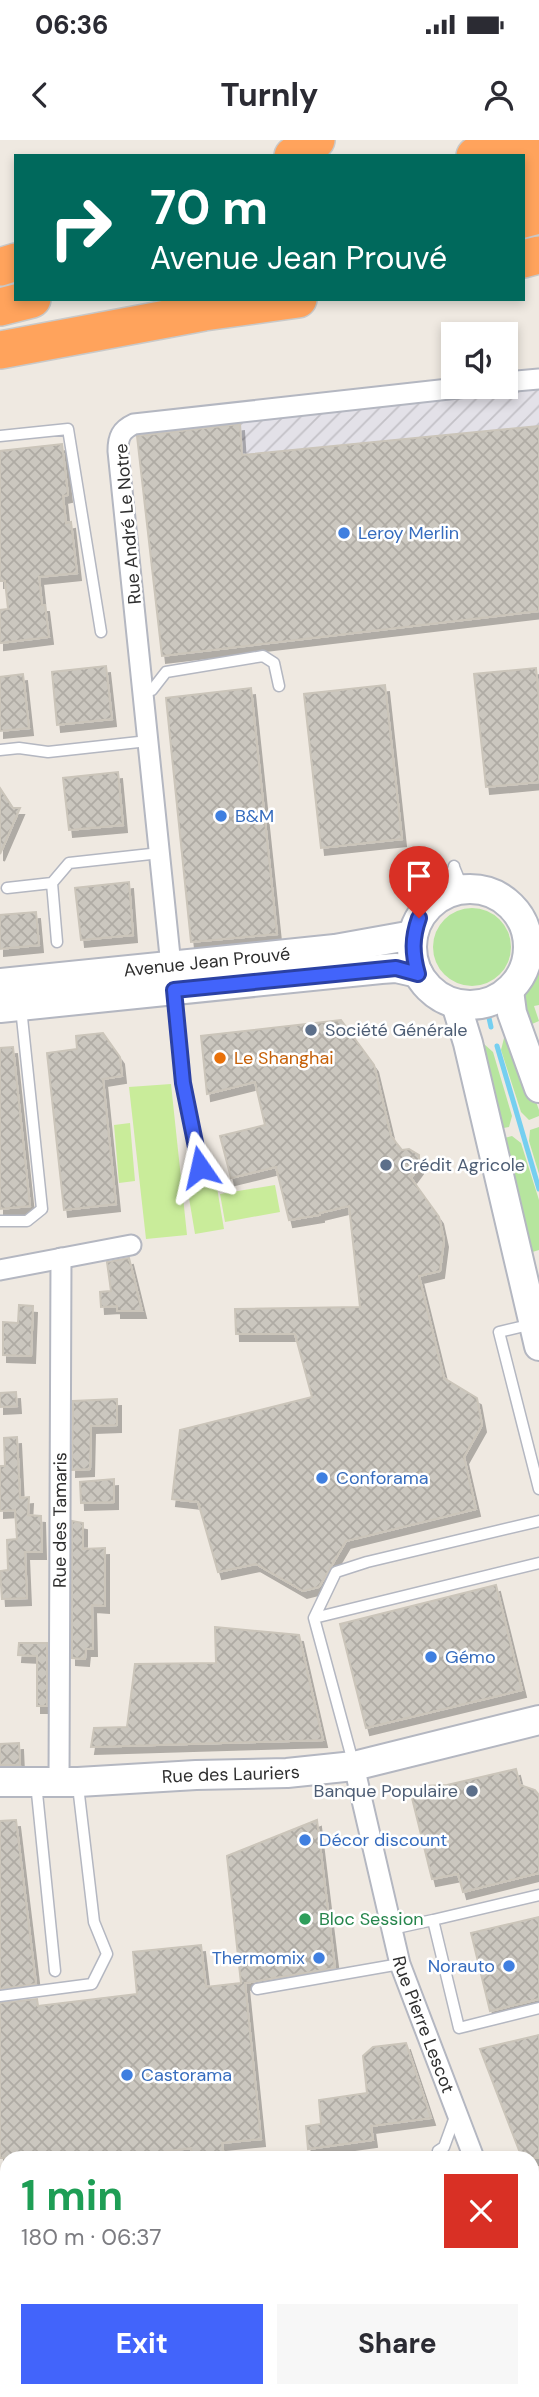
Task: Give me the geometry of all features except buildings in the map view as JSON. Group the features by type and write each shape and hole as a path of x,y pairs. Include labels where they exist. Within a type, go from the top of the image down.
{"highway":[{"path":"296,154 316,140"},
{"path":"484,154 539,141"},
{"path":"0,307 24,301"},
{"path":"0,344 178,301"},
{"path":"0,350 205,312 284,301"}],"main road":[{"path":"481,890 499,896 531,923 528,936 532,962 509,991 493,1001 475,1005 456,1004 428,987 418,974 412,954 413,935 419,918 431,904 454,891 481,890"},
{"name":"Avenue Jean Prouvé","path":"11,1007 413,935"},
{"name":"Avenue Jean Prouvé","path":"0,984 396,968 418,974"},
{"path":"509,991 512,1013 539,1088"},
{"path":"456,1004 468,1043 536,1335"},
{"name":"Rue des Lauriers","path":"0,1782 288,1773 354,1766 539,1720"}],"street":[{"path":"518,382 539,379"},
{"name":"Rue André Le Notre","path":"173,978 118,451 118,440 123,429 134,424 441,390"},
{"path":"0,1270 131,1245"},
{"name":"Rue des Tamaris","path":"58,1782 61,1258"},
{"name":"Rue Pierre Lescot","path":"354,1766 400,1964 471,2151"}],"lane":[{"path":"0,436 68,429 101,632"},
{"path":"144,692 152,690 166,672 263,656 274,663 279,685"},
{"path":"0,750 19,748 48,752 149,741"},
{"path":"7,888 52,883 69,863 160,853"},
{"path":"52,883 57,942"},
{"path":"173,978 183,1083 200,1167"},
{"path":"0,1221 27,1221 42,1209 11,1007"},
{"path":"536,1335 499,1332 539,1489"},
{"path":"354,1766 314,1618 336,1572 367,1562 539,1521"},
{"path":"314,1618 539,1563"},
{"path":"55,1971 58,1782"},
{"path":"0,1996 92,1984 107,1954 94,1922 58,1782"},
{"path":"392,1929 539,1895"},
{"path":"433,1920 459,2028 539,2008"},
{"path":"257,1989 400,1964"},
{"path":"438,2151 443,2147 456,2113"}],"shaded area":[{"path":"539,384 539,426 242,455 240,419 441,395 441,399 518,399 518,386"}],"green space":[{"path":"472,908 487,911 500,919 508,932 511,947 508,962 500,975 487,983 472,986 457,983 444,975 436,962 433,947 436,932 444,919 457,911"},
{"path":"539,970 539,1005 534,1006 539,1021 532,1024 526,1010 525,995 529,982"},
{"path":"512,1036 539,1110 539,1116 529,1120 521,1112 501,1050 504,1038"},
{"path":"484,1044 493,1052 512,1116 509,1127 498,1129 477,1046"},
{"path":"171,1084 187,1235 146,1239 129,1087"},
{"path":"130,1123 135,1181 119,1183 114,1125"},
{"path":"539,1127 539,1174 529,1141 530,1130"},
{"path":"512,1136 521,1143 539,1200 539,1250 529,1253 501,1139"},
{"path":"215,1176 224,1229 195,1234 186,1180"},
{"path":"275,1185 280,1212 225,1222 220,1194"}],"waterway":[{"path":"489,1018 491,1027"},
{"path":"497,1046 539,1189"}],"place":[{"name":"Leroy Merlin","path":"344,533"},
{"name":"B&M","path":"221,816"},
{"name":"Société Générale","path":"311,1030"},
{"name":"Le Shanghai","path":"220,1058"},
{"name":"Crédit Agricole","path":"386,1165"},
{"name":"Conforama","path":"322,1478"},
{"name":"Gémo","path":"431,1657"},
{"name":"Banque Populaire","path":"472,1791"},
{"name":"Décor discount","path":"305,1840"},
{"name":"Bloc Session","path":"305,1919"},
{"name":"Thermomix","path":"319,1958"},
{"name":"Norauto","path":"509,1966"},
{"name":"Castorama","path":"127,2075"}],"route":[{"path":"200,1167 183,1083 174,990 396,968 418,974 412,954 413,935 419,918"}]}
